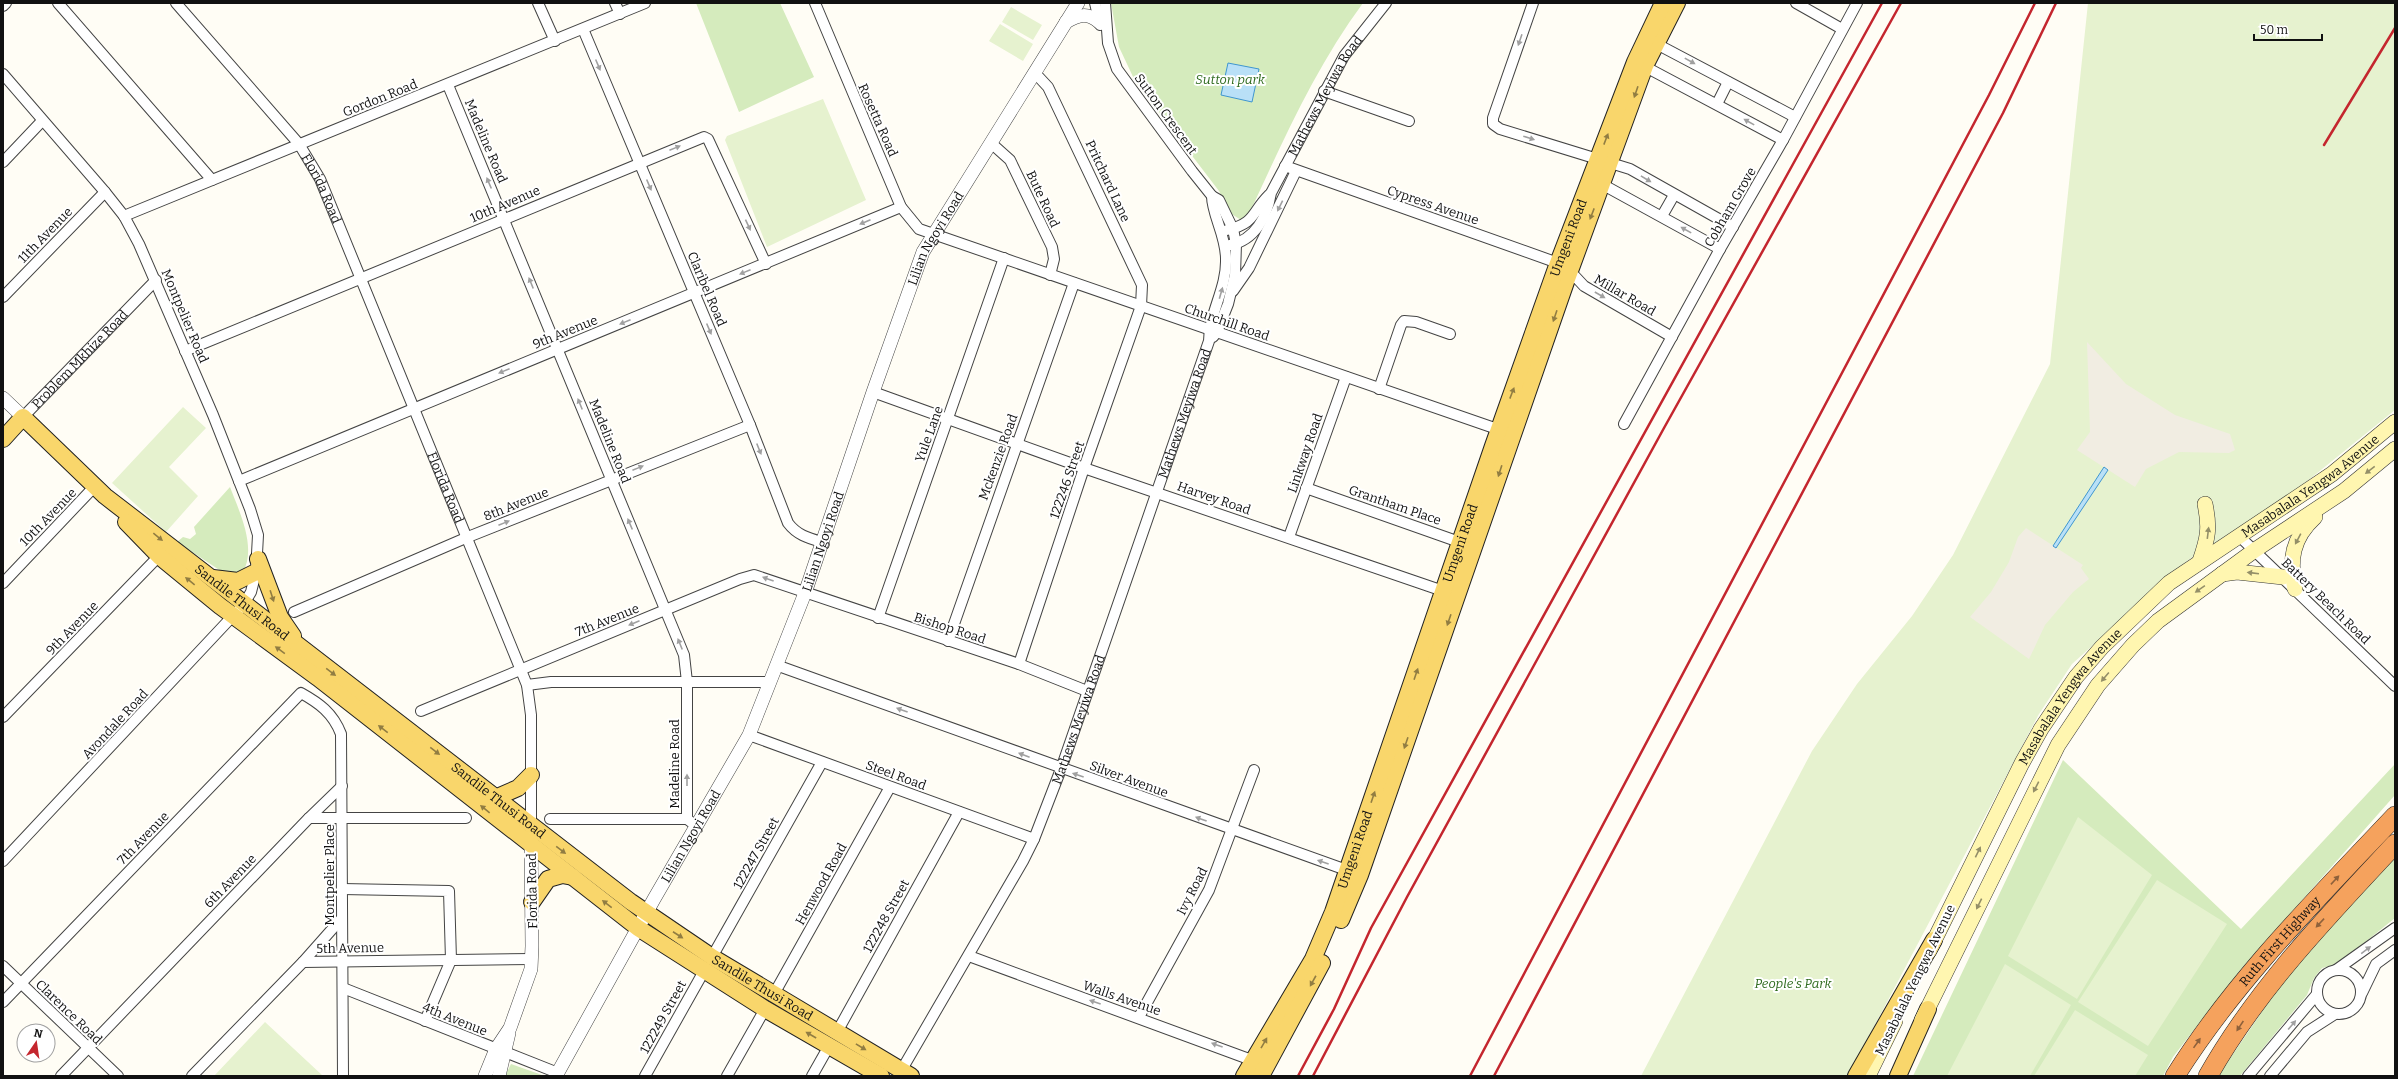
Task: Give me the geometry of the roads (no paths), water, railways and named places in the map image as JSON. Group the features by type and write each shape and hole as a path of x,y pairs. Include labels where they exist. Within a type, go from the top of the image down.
{"highway":[{"name":"Ruth First Highway","path":"2175,1076 2218,1013 2249,975 2287,931 2395,816"},
{"name":"Ruth First Highway","path":"2208,1076 2252,1008 2287,961 2395,844"}],"main road":[{"name":"Umgeni Road","path":"1244,1076 1260,1068 1322,965 1564,267 1663,3"},
{"name":"Umgeni Road","path":"1650,41 1677,3"},
{"name":"Problem Mkhize Road","path":"3,438 23,417"},
{"name":"Sandile Thusi Road","path":"23,417 100,491 159,556 234,616 318,678 638,928 765,1009 833,1039 903,1074"},
{"name":"Masabalala Yengwa Avenue","path":"1868,1076 2022,763 2058,703 2102,647 2144,605 2200,560 2332,474 2395,422"},
{"name":"Masabalala Yengwa Avenue","path":"1894,1076 2036,786 2078,712 2098,685 2133,645 2158,621 2255,550 2344,490 2395,449"},
{"path":"2296,589 2292,556 2298,537 2307,524 2344,490"},
{"name":"Sandile Thusi Road","path":"100,491 124,508 313,658 646,913 712,957 774,994 881,1076"},
{"path":"2200,560 2208,536 2208,517 2204,504"},
{"path":"208,576 220,580 238,581 257,565 280,617 288,631 313,658"},
{"path":"2222,574 2237,572 2283,577"},
{"path":"495,798 518,788 531,775"},
{"path":"532,902 548,879 562,875 573,877"},
{"path":"1856,1076 1934,940"},
{"path":"1898,1076 1928,1009"}],"street":[{"path":"3,6 6,3"},
{"path":"58,3 212,180"},
{"name":"Florida Road","path":"176,3 299,144 320,179 360,279 522,668 527,685 531,715 532,959 529,978 501,1051 485,1076"},
{"path":"538,3 555,41"},
{"path":"615,3 620,14"},
{"name":"Gordon Road","path":"124,216 646,3"},
{"name":"Rosetta Road","path":"815,3 901,207 914,225 932,235"},
{"name":"Lilian Ngoyi Road","path":"557,1075 646,913 691,822 749,735 805,593 873,392 923,252 932,235 1078,3"},
{"name":"Sutton Crescent","path":"1095,3 1099,22 1117,69 1134,94 1212,196 1212,202 1236,244"},
{"name":"Sutton Crescent","path":"1105,3 1108,43"},
{"name":"Mathews Meyiwa Road","path":"1213,331 1226,274 1226,246 1236,244 1252,236 1258,228 1269,203 1271,193 1324,91 1344,56 1386,3"},
{"path":"1533,3 1493,118 1493,124 1500,129 1630,169 1733,227"},
{"path":"1796,3 1842,29"},
{"name":"Cobham Grove","path":"1624,424 1720,249 1783,140 1794,117 1857,3"},
{"path":"1066,22 1084,14 1093,17 1099,22"},
{"name":"Claribel Road","path":"583,29 750,425 788,523 793,530 801,535 822,542"},
{"path":"1650,41 1794,117"},
{"path":"1640,64 1783,140"},
{"name":"Pritchard Lane","path":"1035,73 1048,87 1142,285 1141,306"},
{"name":"Montpelier Road","path":"3,74 124,216 156,280 239,481 258,535 257,565 251,592 244,604"},
{"path":"1717,104 1728,82"},
{"name":"Madeline Road","path":"448,85 684,655 687,682 691,822"},
{"path":"1324,91 1409,120"},
{"path":"3,162 42,121"},
{"name":"10th Avenue","path":"185,351 698,138 708,139 766,264"},
{"name":"Bute Road","path":"991,143 1010,160 1052,247 1054,259 1050,274"},
{"name":"Cypress Avenue","path":"1285,166 1564,267"},
{"path":"1232,292 1250,268 1296,170"},
{"path":"1597,181 1720,249"},
{"name":"11th Avenue","path":"3,297 105,192"},
{"name":"Mathews Meyiwa Road","path":"1228,230 1244,225 1252,219 1263,201 1271,193"},
{"path":"1662,216 1674,195"},
{"name":"9th Avenue","path":"239,481 901,207"},
{"name":"Sutton Crescent","path":"1226,246 1228,230"},
{"name":"Churchill Road","path":"932,235 1004,258 1506,432"},
{"name":"Mathews Meyiwa Road","path":"903,1074 1034,839 1061,769 1209,341 1232,292 1235,275 1236,244"},
{"name":"Yule Lane","path":"878,618 1004,258"},
{"name":"Millar Road","path":"1564,267 1584,286 1672,337"},
{"name":"Problem Mkhize Road","path":"23,417 156,280"},
{"name":"Mckenzie Road","path":"948,641 1016,443 1074,283"},
{"name":"122246 Street","path":"1019,664 1084,468 1141,306"},
{"path":"1379,389 1401,325 1404,321 1416,322 1450,334"},
{"name":"Linkway Road","path":"1289,537 1346,377"},
{"name":"Harvey Road","path":"873,392 1084,468 1289,537 1451,594"},
{"name":"Sandile Thusi Road","path":"3,398 23,417"},
{"name":"8th Avenue","path":"294,612 468,537 750,425"},
{"name":"Grantham Place","path":"1306,488 1468,545"},
{"name":"10th Avenue","path":"3,583 100,491"},
{"name":"Battery Beach Road","path":"2239,536 2296,589 2395,686"},
{"name":"9th Avenue","path":"3,718 159,556"},
{"name":"7th Avenue","path":"421,711 740,579 754,576 805,593"},
{"name":"Bishop Road","path":"805,593 1019,664 1087,691"},
{"name":"Avondale Road","path":"3,861 244,604"},
{"name":"Silver Avenue","path":"776,665 1061,769 1354,873"},
{"path":"527,685 551,682 770,682"},
{"name":"7th Avenue","path":"3,1002 301,693"},
{"name":"Montpelier Place","path":"301,693 323,707 337,723 342,748 341,819 343,1076"},
{"name":"Steel Road","path":"749,735 1034,839"},
{"name":"122247 Street","path":"712,957 822,762"},
{"name":"Ivy Road","path":"1139,1017 1209,890 1254,770"},
{"name":"6th Avenue","path":"61,1076 308,818 342,786"},
{"name":"Henwood Road","path":"774,994 890,787"},
{"name":"122248 Street","path":"812,1076 959,812"},
{"path":"308,818 466,818"},
{"path":"550,819 691,822"},
{"path":"342,889 449,890 451,960 425,1020"},
{"path":"303,962 342,918"},
{"path":"2335,1014 2323,1007 2317,994 2317,988 2324,976 2336,970 2395,928"},
{"path":"2270,1076 2307,1032 2335,1014 2347,1013 2355,1008 2372,970 2395,950"},
{"name":"Walls Avenue","path":"969,956 1139,1017 1260,1068"},
{"name":"5th Avenue","path":"192,1076 303,962 343,960 532,959"},
{"name":"Clarence Road","path":"3,966 118,1076"},
{"path":"2336,970 2343,970 2355,976 2361,989 2361,996"},
{"name":"122249 Street","path":"645,1076 704,971"},
{"name":"4th Avenue","path":"343,988 425,1020 557,1075"},
{"path":"2248,1076 2317,994"},
{"path":"727,1076 765,1009"},
{"name":"Florida Road","path":"499,1076 501,1051"}],"water":[{"path":"1228,63 1259,69 1252,102 1221,95"},
{"path":"2104,467 2108,470 2056,548 2053,546"}],"railway":[{"path":"1298,1076 1334,1009 1371,928 1882,3"},
{"path":"1313,1076 1407,897 1664,428 1901,3"},
{"path":"1470,1076 1989,95 2035,3"},
{"path":"1494,1076 2003,113 2056,3"},
{"path":"2324,145 2395,28"}],"park label":[{"name":"Sutton park","path":"1230,79"},
{"name":"People's Park","path":"1793,983"}]}
